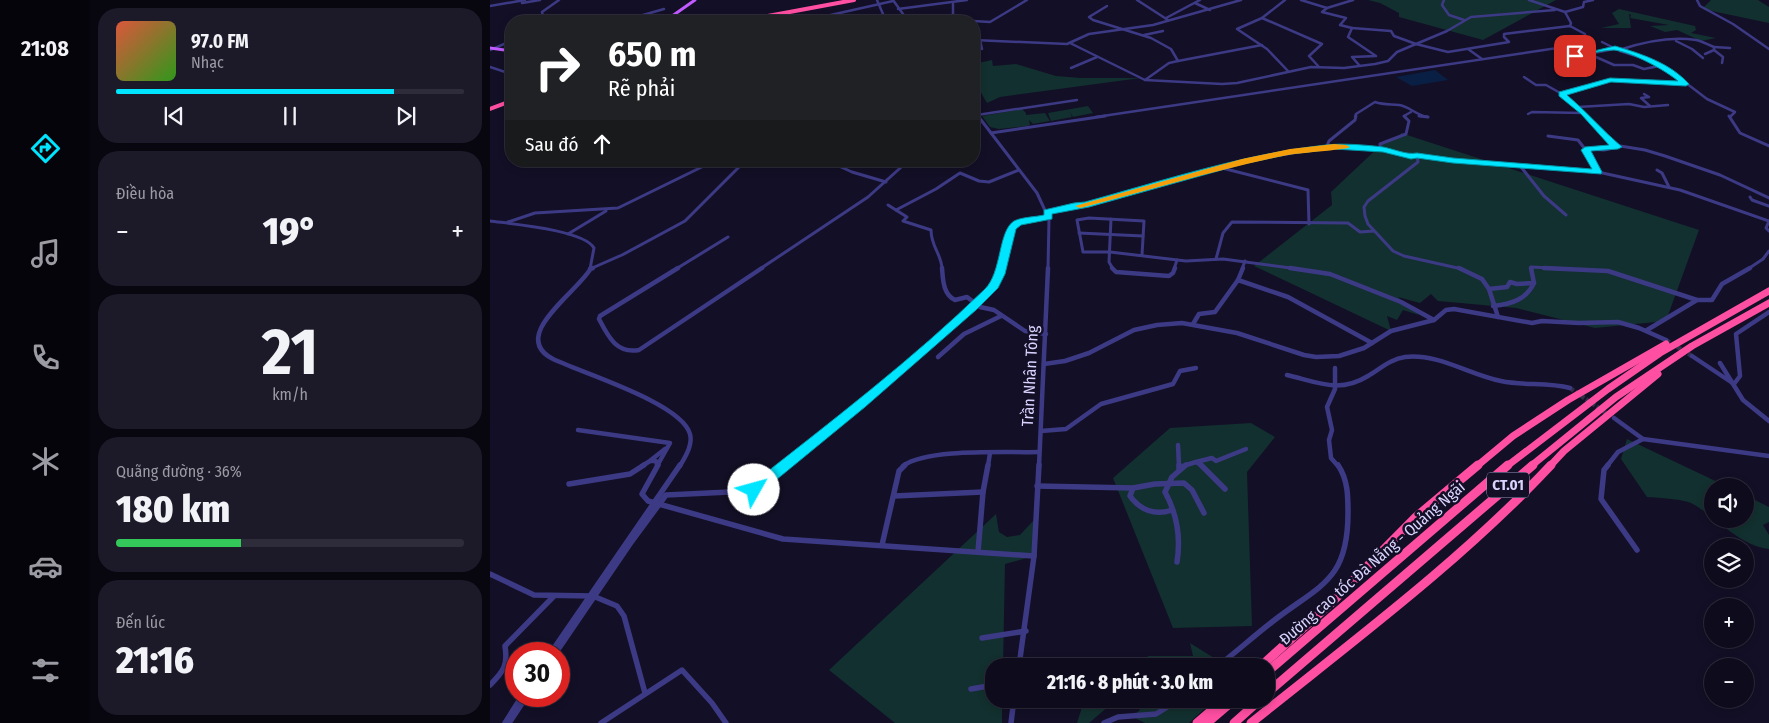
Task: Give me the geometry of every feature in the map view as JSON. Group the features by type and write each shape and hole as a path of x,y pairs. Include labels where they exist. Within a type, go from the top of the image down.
{"highway":[{"path":"777,15 854,0"},
{"path":"490,109 505,103"},
{"name":"Đường cao tốc Đà Nẵng - Quảng Ngãi","path":"1275,664 1410,549 1566,420 1661,353 1725,314 1769,291"},
{"name":"Đường cao tốc Đà Nẵng - Quảng Ngãi","path":"1275,686 1578,427 1616,398 1769,303"},
{"path":"1270,658 1330,604 1416,517 1513,436 1568,400 1725,314"},
{"path":"1251,723 1413,592 1519,499 1564,451 1692,351"},
{"path":"1197,723 1214,708"},
{"path":"1207,723 1224,708"},
{"path":"1234,723 1251,708"}],"main road":[{"path":"674,15 695,0"},
{"path":"491,49 505,50"}],"street":[{"path":"518,2 525,0"},
{"path":"490,6 540,0"},
{"path":"543,15 542,12 559,0"},
{"path":"877,0 883,15"},
{"path":"830,15 893,0 903,15"},
{"path":"898,9 920,5 953,4 967,0"},
{"path":"980,23 995,20 994,17 1016,8 1027,0"},
{"path":"1138,0 1168,21"},
{"path":"1166,18 1200,0"},
{"path":"982,48 980,40 1070,43 1089,34 1168,21 1241,0"},
{"path":"1285,0 1262,18 1237,29 1262,44 1288,71"},
{"path":"1301,0 1328,8"},
{"path":"990,133 1584,44 1585,34 1570,26 1504,34 1504,37 1510,40 1508,42 1448,52 1394,36 1391,31 1352,28 1340,25 1346,18 1321,11 1353,0"},
{"path":"1444,0 1442,5 1448,14 1464,20"},
{"path":"1529,0 1564,12 1583,7 1584,2 1594,0"},
{"path":"1697,0 1700,6 1733,24 1769,49"},
{"path":"846,1 852,10"},
{"path":"1196,3 1210,10"},
{"path":"953,4 954,15"},
{"path":"1107,6 1089,17 1122,30 1143,35 1171,49 1178,61"},
{"path":"643,15 664,9"},
{"path":"1070,43 1146,80 1237,83 1288,71 1319,67 1360,66 1388,61 1397,52 1447,31 1464,20 1478,16 1556,10"},
{"path":"1564,12 1571,23 1570,26"},
{"path":"1262,18 1322,44 1309,56 1319,67"},
{"path":"1352,28 1348,37 1376,56 1352,57 1360,66"},
{"path":"1143,35 1163,31"},
{"path":"1675,40 1694,50 1703,58"},
{"path":"1563,59 1638,45 1675,40 1697,40 1714,49 1723,57 1722,63"},
{"path":"1602,42 1661,66 1707,99 1736,112 1729,116 1738,133 1747,139 1769,146"},
{"path":"491,49 505,43"},
{"path":"1146,80 1169,63 1204,57 1238,47 1262,44"},
{"path":"1705,54 1714,49 1730,48"},
{"path":"1468,49 1482,59"},
{"path":"1587,53 1612,65 1634,65 1644,69 1661,66"},
{"path":"1071,68 1097,57"},
{"path":"490,67 505,72"},
{"path":"1524,77 1536,85 1546,85 1562,94 1578,107 1606,138 1618,147"},
{"path":"1562,94 1610,80 1686,84"},
{"path":"1644,94 1649,97 1641,98 1650,106"},
{"path":"980,112 1076,100"},
{"path":"1326,148 1329,141 1355,120 1356,114 1373,103 1400,106 1428,117"},
{"path":"1578,107 1629,104 1668,106"},
{"path":"1380,150 1380,144 1406,134 1409,121 1404,116 1412,112"},
{"path":"1528,114 1532,112 1584,113"},
{"name":"Trần Nhân Tông","path":"980,120 1037,193 1048,215 1050,242 1034,556 1026,631 1021,658"},
{"path":"1548,136 1576,139 1592,158 1598,172"},
{"path":"1585,150 1618,147 1638,149 1665,156 1716,174 1769,198"},
{"path":"657,502 668,494 751,491 758,488 861,404 976,304 994,285 1000,274 1012,228 1018,222 1221,168 1290,152 1326,148 1380,150 1453,161 1598,172 1669,187 1769,221 1766,228 1769,232"},
{"path":"1417,155 1418,162 1368,201 1364,208 1366,221 1394,251 1405,256 1471,272 1482,279 1489,289 1498,317"},
{"path":"507,222 540,212 618,208 632,203 702,167"},
{"path":"590,269 622,256 685,221 739,167"},
{"path":"841,167 886,182"},
{"path":"728,237 600,316 599,319 611,342 626,349 639,350 868,197 902,167"},
{"path":"1521,167 1544,196 1566,215"},
{"path":"1221,168 1308,190 1309,224"},
{"path":"896,210 936,189 960,173 986,182 1019,170"},
{"path":"1657,170 1662,173 1669,187"},
{"path":"1750,197 1752,200 1769,206"},
{"path":"888,205 908,217 903,221 931,230 931,241 942,264 943,284 949,297 955,300 966,297 981,307 989,308 1025,331 1046,334"},
{"path":"568,234 608,210"},
{"path":"1142,255 1144,221 1089,218 1076,221 1082,252 1110,252 1177,260 1216,259 1245,261 1330,274 1400,302 1434,320"},
{"path":"1111,219 1109,262 1116,272 1170,276 1173,273 1177,260"},
{"path":"490,221 507,222 568,234 581,238 594,246 596,249 590,269 543,323 538,334 541,351 550,357 654,401 676,416 689,429 690,446 686,456 657,502 558,642"},
{"path":"1216,259 1218,243 1231,223 1348,223 1360,232 1374,231"},
{"path":"1079,232 1143,236"},
{"path":"1493,306 1510,304 1520,300 1530,291 1534,283 1531,267 1608,271 1697,300 1712,300 1714,293 1728,279 1755,266 1769,251"},
{"path":"1193,324 1199,314 1215,312 1238,280 1245,261"},
{"path":"1238,280 1288,297 1372,343"},
{"path":"1489,289 1502,289 1507,287 1510,282 1517,284 1534,283"},
{"path":"1647,330 1697,300"},
{"path":"1044,364 1089,353 1134,330 1170,323 1193,324 1237,333 1295,353 1316,357 1339,356 1372,343 1391,330 1434,320 1446,310 1454,309 1532,323 1542,320 1589,324 1602,320 1615,321 1647,330 1666,340"},
{"path":"1734,384 1740,376 1736,334 1769,312"},
{"path":"938,357 964,334 1001,316"},
{"path":"1692,351 1734,384"},
{"path":"1287,375 1344,386 1358,382 1384,368 1390,361 1404,357 1426,358 1501,381 1559,385 1570,388"},
{"path":"1720,363 1743,400 1769,421"},
{"path":"1041,431 1066,430 1101,404 1173,384 1180,371 1196,368"},
{"path":"1228,658 1272,622 1328,581 1342,560 1348,526 1348,500 1345,479 1339,466 1331,458 1329,440 1332,430 1327,407 1335,385 1335,368"},
{"path":"1614,418 1643,439 1769,456"},
{"path":"578,430 670,443 642,494 648,501 783,539 1034,556"},
{"path":"1637,550 1601,499 1604,470 1618,452 1643,439"},
{"path":"1178,445 1179,469"},
{"path":"569,484 630,474 668,446"},
{"path":"1177,562 1180,548 1179,530 1165,492 1172,474 1196,462 1212,458 1216,461 1246,449"},
{"path":"882,546 900,471 906,464 941,455 1039,452"},
{"path":"978,552 983,492 990,453"},
{"path":"650,461 656,461 657,465"},
{"path":"1196,462 1207,469 1226,489"},
{"path":"1037,486 1133,488 1155,484 1188,484 1204,513"},
{"path":"1133,488 1130,496 1134,504 1147,510 1164,514 1172,510"},
{"path":"894,496 983,492"},
{"path":"490,574 534,595 590,596 617,606 624,616 645,693"},
{"path":"490,685 500,675 507,661 505,646 554,596"},
{"path":"562,642 590,596"},
{"path":"982,638 1026,631"},
{"path":"602,723 682,670 712,703 726,723"},
{"path":"971,689 985,687"},
{"path":"504,723 515,707"},
{"path":"509,723 519,707"},
{"path":"1011,723 1013,708"},
{"path":"1104,723 1118,717 1156,714 1166,708"}],"green space":[{"path":"1368,0 1556,0 1483,40 1399,17 1399,13 1380,3"},
{"path":"1711,0 1758,0 1769,7 1769,23 1702,9"},
{"path":"1619,9 1695,26 1696,30 1691,33 1716,38 1701,41 1677,30 1665,32 1650,26 1669,25 1630,18 1631,15 1629,14 1631,28 1601,28 1619,24 1612,13"},
{"path":"992,60 993,66 1016,64 1056,76 1141,78 1000,97 987,103 980,90 980,63"},
{"path":"1088,106 1093,113 1073,117 1070,112 1072,117 1051,121 1048,113"},
{"path":"1022,109 1026,115 1045,113 1050,121 1033,124 1029,120 1030,125 1027,126 999,129 990,127 982,116"},
{"path":"1401,133 1699,230 1666,321 1595,328 1516,308 1438,301 1431,294 1420,303 1398,297 1419,315 1403,310 1397,320 1387,316 1391,331 1254,266 1332,205 1331,192 1383,143 1400,136"},
{"path":"1251,423 1275,437 1247,472 1252,626 1173,628 1113,478 1170,428"},
{"path":"1627,439 1709,478 1704,478 1704,511 1689,502 1647,497 1621,459"},
{"path":"1754,500 1769,507 1769,522 1763,525 1769,535 1769,549 1754,545 1754,538 1740,538 1725,528 1754,528"},
{"path":"996,514 999,532 1007,537 1020,535 1033,521 1034,556 1005,564 1003,658 985,658 985,708 1002,708 1002,723 895,723 829,670"},
{"path":"1190,643 1214,658 1147,658 1148,656 1193,656"},
{"path":"1082,708 1106,708 1089,723 1077,723"},
{"path":"1141,708 1205,708 1189,723 1145,723 1133,717"}],"water":[{"path":"1435,70 1448,80 1412,86 1396,77"}],"tunnel":[{"path":"1666,340 1692,356"},
{"path":"1570,388 1610,416"}],"slow traffic":[{"path":"1080,206 1242,162 1290,152 1346,147"}],"route":[{"path":"754,490 861,404 972,307 994,285 1000,274 1012,228 1018,222 1049,217 1047,212 1086,205 1242,162 1290,152 1334,147 1383,150 1411,156 1417,155 1453,161 1598,172 1592,158 1585,150 1618,147 1606,138 1593,122 1562,94 1610,80 1686,84 1669,70 1652,61 1615,48 1575,56"}]}
